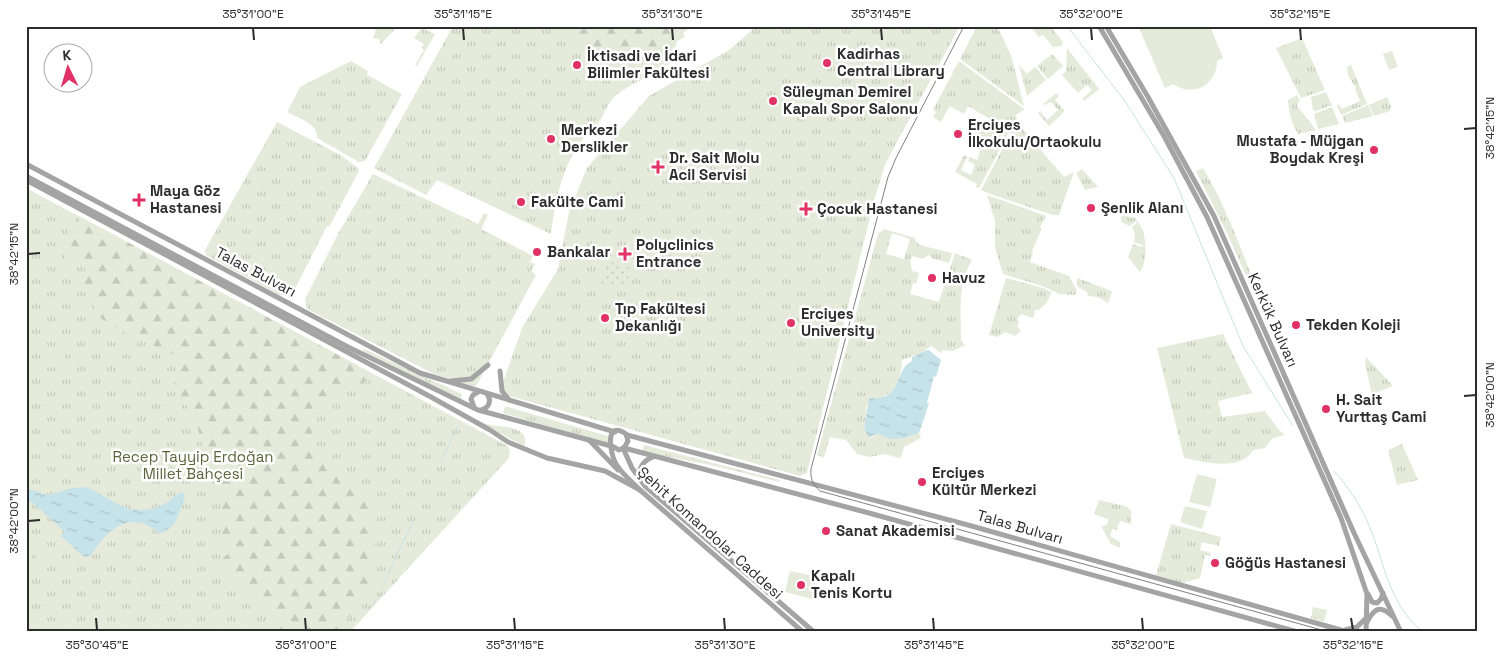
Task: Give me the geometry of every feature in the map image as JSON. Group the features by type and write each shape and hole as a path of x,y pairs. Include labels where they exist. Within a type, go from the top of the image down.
{"main road":[{"name":"Kerkük Bulvarı","path":"1099,26 1164,136 1211,224 1334,501 1368,594 1366,632"},
{"name":"Kerkük Bulvarı","path":"1106,26 1144,89 1214,216 1401,632"},
{"name":"Talas Bulvarı","path":"26,164 420,373 478,392"},
{"name":"Talas Bulvarı","path":"26,176 341,344 478,409 612,446"},
{"path":"26,180 431,396 508,442 547,458 602,470 640,490"},
{"path":"443,380 471,379 488,365"},
{"path":"500,371 502,391 509,400"},
{"path":"487,393 490,400 489,405 485,408 478,409 472,404 471,399 474,394 478,392 487,393 614,432 621,431 627,435 628,441 624,448 616,449 612,446 609,439 614,432"},
{"name":"Talas Bulvarı","path":"627,435 968,525 1345,631"},
{"path":"589,440 605,459 630,480"},
{"name":"Şehit Komandolar Caddesi","path":"612,446 612,457 616,464 640,490 803,632"},
{"name":"Talas Bulvarı","path":"624,448 869,513 1298,632"},
{"name":"Şehit Komandolar Caddesi","path":"624,448 632,468 640,480 814,632"},
{"path":"640,480 639,472 642,464 654,457"},
{"path":"1368,594 1372,602 1376,603 1380,601 1383,593"},
{"path":"1345,631 1357,627 1379,609 1388,612 1405,632"}],"green space":[{"path":"376,26 391,26 395,29 381,44 379,39 373,38"},
{"path":"453,26 685,26 688,29 683,33 685,37 677,41 672,62 616,95 608,105 598,124 585,136 575,150 560,185 551,234 437,180 426,195 374,168"},
{"path":"564,26 672,27 663,58 637,71 562,29"},
{"path":"753,26 960,26 885,165 875,197 807,473 800,476 502,394 501,388 522,328 558,269 569,212 587,168 649,96 729,50 751,31"},
{"path":"977,26 997,26 1011,55 1024,106 960,59"},
{"path":"1030,26 1050,26 1063,42 1062,46 1053,47 1043,35 1039,37"},
{"path":"1138,26 1210,26 1223,58 1217,61 1213,77 1202,87 1188,90 1173,84 1165,88"},
{"path":"421,29 435,34 417,66 415,65 424,50 421,48 424,44 414,38"},
{"path":"1302,38 1325,90 1301,98 1276,48"},
{"path":"1067,48 1099,89 1084,101 1082,99 1092,90 1087,85 1078,93 1062,75 1066,71"},
{"path":"1392,51 1398,67 1389,70 1383,54"},
{"path":"1052,54 1063,66 1048,79 1037,66"},
{"path":"351,61 368,71 367,75 402,94 365,161 359,162 317,138 311,125 287,112 300,87"},
{"path":"959,61 1024,109 1015,116 1018,119 1015,121 979,188 976,187 977,184 955,172 964,155 967,157 961,170 971,175 975,165 968,161 970,157 977,160 982,145 969,138 968,140 966,139 973,126 980,129 988,125 994,128 997,123 954,98 941,122 933,117 936,112 933,110"},
{"path":"1019,65 1027,74 1035,67 1046,80 1027,96"},
{"path":"1351,65 1367,104 1341,115 1338,104 1342,109 1360,101 1356,88 1348,75 1347,67"},
{"path":"1326,92 1332,105 1316,111 1313,110 1311,97"},
{"path":"1056,93 1059,96 1055,100 1065,111 1049,126 1038,113 1040,111 1047,120 1058,110 1051,102 1043,104"},
{"path":"1297,95 1300,101 1297,106 1316,130 1298,134 1291,117 1288,100"},
{"path":"954,97 969,105 964,114 949,106"},
{"path":"1387,97 1391,106 1390,111 1374,116 1369,105"},
{"path":"1368,105 1373,116 1345,123 1342,116"},
{"path":"1332,107 1339,124 1318,129 1314,114"},
{"path":"277,122 342,156 358,168 359,171 329,227 327,226 295,289 284,295 279,295 206,255 205,250"},
{"path":"1020,126 1064,177 1074,172 1059,215 1053,215 981,190 1014,127"},
{"path":"1203,168 1229,219 1264,308 1261,309 1226,231 1196,171"},
{"path":"1082,169 1098,187 1085,190 1076,173"},
{"path":"373,174 478,224 484,213 488,215 481,229 533,256 530,262 535,264 531,271 536,275 476,386 470,386 434,374 307,309 305,299 338,234"},
{"name":"Recep Tayyip Erdoğan Millet Bahçesi","path":"26,188 508,446 510,451 509,458 350,632 26,632"},
{"path":"987,195 1046,216 1040,227 1042,228 1032,251 1030,262 1069,276 1077,291 1075,295 1059,294 1045,287 1003,274 995,248 995,221"},
{"path":"1121,215 1135,218 1142,229 1146,252 1140,272 1128,257 1133,244 1142,247 1143,245 1134,242 1135,234 1132,227 1137,223 1136,221 1130,226 1121,222"},
{"path":"79,216 368,371 364,383 352,386 330,398 315,416 312,427 313,439 318,452 363,494 371,506 373,516 375,538 374,564 370,592 335,632 272,632 278,622 224,567 221,560 231,551 222,538 221,504 216,468 211,458 204,452 195,418 173,387 179,357 122,331 97,316 92,302 99,299 80,287 86,269 66,259 64,253 67,236"},
{"path":"884,229 915,238 919,245 952,253 949,263 931,258 929,255 922,259 913,256 910,260 912,271 919,273 916,284 913,283 910,294 939,302 955,253 972,260 964,279 961,299 961,340 965,345 953,351 943,350 941,353 931,346 921,353 902,360 900,376 890,393 867,405 864,427 871,437 879,434 905,438 919,433 921,438 904,447 901,457 885,454 869,457 857,454 846,440 830,437 824,458 817,455 878,234","holes":["892,233 910,239 904,259 886,254"]},
{"path":"608,261 631,268 624,290 621,287 601,283"},
{"path":"1006,278 1052,292 1047,302 1039,310 1035,310 1032,318 1022,314 1017,318 1019,322 1017,326 1021,331 1015,336 1005,332 998,337 989,335"},
{"path":"1077,278 1112,291 1108,303 1098,297 1088,296 1087,292 1077,286"},
{"path":"1223,334 1252,393 1218,401 1222,417 1265,411 1278,429 1285,435 1271,440 1265,448 1253,450 1240,461 1222,464 1184,458 1157,348"},
{"path":"794,344 801,364 777,372 770,351"},
{"path":"64,347 65,365 41,368 40,349"},
{"path":"364,349 462,394 461,399 362,351"},
{"path":"1366,357 1393,386 1372,394 1365,364"},
{"path":"505,406 611,437 609,444 503,413"},
{"path":"477,421 521,432 525,440 524,446"},
{"path":"1402,444 1418,480 1397,485 1388,450"},
{"path":"644,445 780,480 779,482 711,465 642,452"},
{"path":"1197,474 1217,479 1210,507 1189,502"},
{"path":"1099,500 1128,507 1131,511 1131,524 1120,521 1118,530 1112,529 1110,536 1120,542 1120,548 1111,544 1101,526 1107,525 1108,519 1094,514"},
{"path":"1185,506 1207,511 1202,529 1180,522"},
{"path":"1171,524 1221,537 1219,546 1202,542 1200,550 1211,553 1210,556 1205,555 1200,578 1182,583 1156,575"},
{"path":"47,543 48,562 37,563 35,544"},
{"name":"Kapalı Tenis Kortu","path":"790,571 818,577 812,599 785,592"},
{"path":"1313,607 1327,610 1324,622 1311,618"}],"water":[{"path":"927,350 941,360 936,377 934,376 927,403 929,404 919,433 905,438 889,439 879,434 868,437 864,427 869,399 888,395 897,384 906,365 912,361 912,357"},
{"path":"84,487 119,505 140,510 161,506 181,492 185,498 177,519 166,530 160,533 147,525 137,522 121,525 107,535 90,556 84,557 61,536 65,532 31,501 28,504 26,502 26,488 48,495 72,488"}],"waterway":[{"path":"1067,26 1124,100 1174,178 1243,346 1293,426"},
{"path":"441,461 458,426"},
{"path":"1334,471 1349,489 1365,516 1394,595 1411,621 1423,632"},
{"path":"384,582 414,519"},
{"path":"372,607 376,599"}],"tram line":[{"path":"964,26 888,177 811,469 814,484 820,491 1329,632"}],"place":[{"name":"Kadirhas Central Library","path":"827,63"},
{"name":"İktisadi ve İdari Bilimler Fakültesi","path":"577,65"},
{"name":"Süleyman Demirel Kapalı Spor Salonu","path":"773,101"},
{"name":"Erciyes İlkokulu/Ortaokulu","path":"958,134"},
{"name":"Merkezi Derslikler","path":"551,139"},
{"name":"Mustafa - Müjgan Boydak Kreşi","path":"1374,150"},
{"name":"Dr. Sait Molu Acil Servisi","path":"658,167"},
{"name":"Maya Göz Hastanesi","path":"139,200"},
{"name":"Fakülte Cami","path":"521,202"},
{"name":"Şenlik Alanı","path":"1091,208"},
{"name":"Çocuk Hastanesi","path":"806,209"},
{"name":"Bankalar","path":"537,252"},
{"name":"Polyclinics Entrance","path":"625,254"},
{"name":"Havuz","path":"932,278"},
{"name":"Tıp Fakültesi Dekanlığı","path":"605,318"},
{"name":"Erciyes University","path":"791,323"},
{"name":"Tekden Koleji","path":"1296,325"},
{"name":"H. Sait Yurttaş Cami","path":"1326,409"},
{"name":"Erciyes Kültür Merkezi","path":"922,482"},
{"name":"Sanat Akademisi","path":"826,531"},
{"name":"Göğüs Hastanesi","path":"1215,563"},
{"name":"Kapalı Tenis Kortu","path":"801,585"}]}
